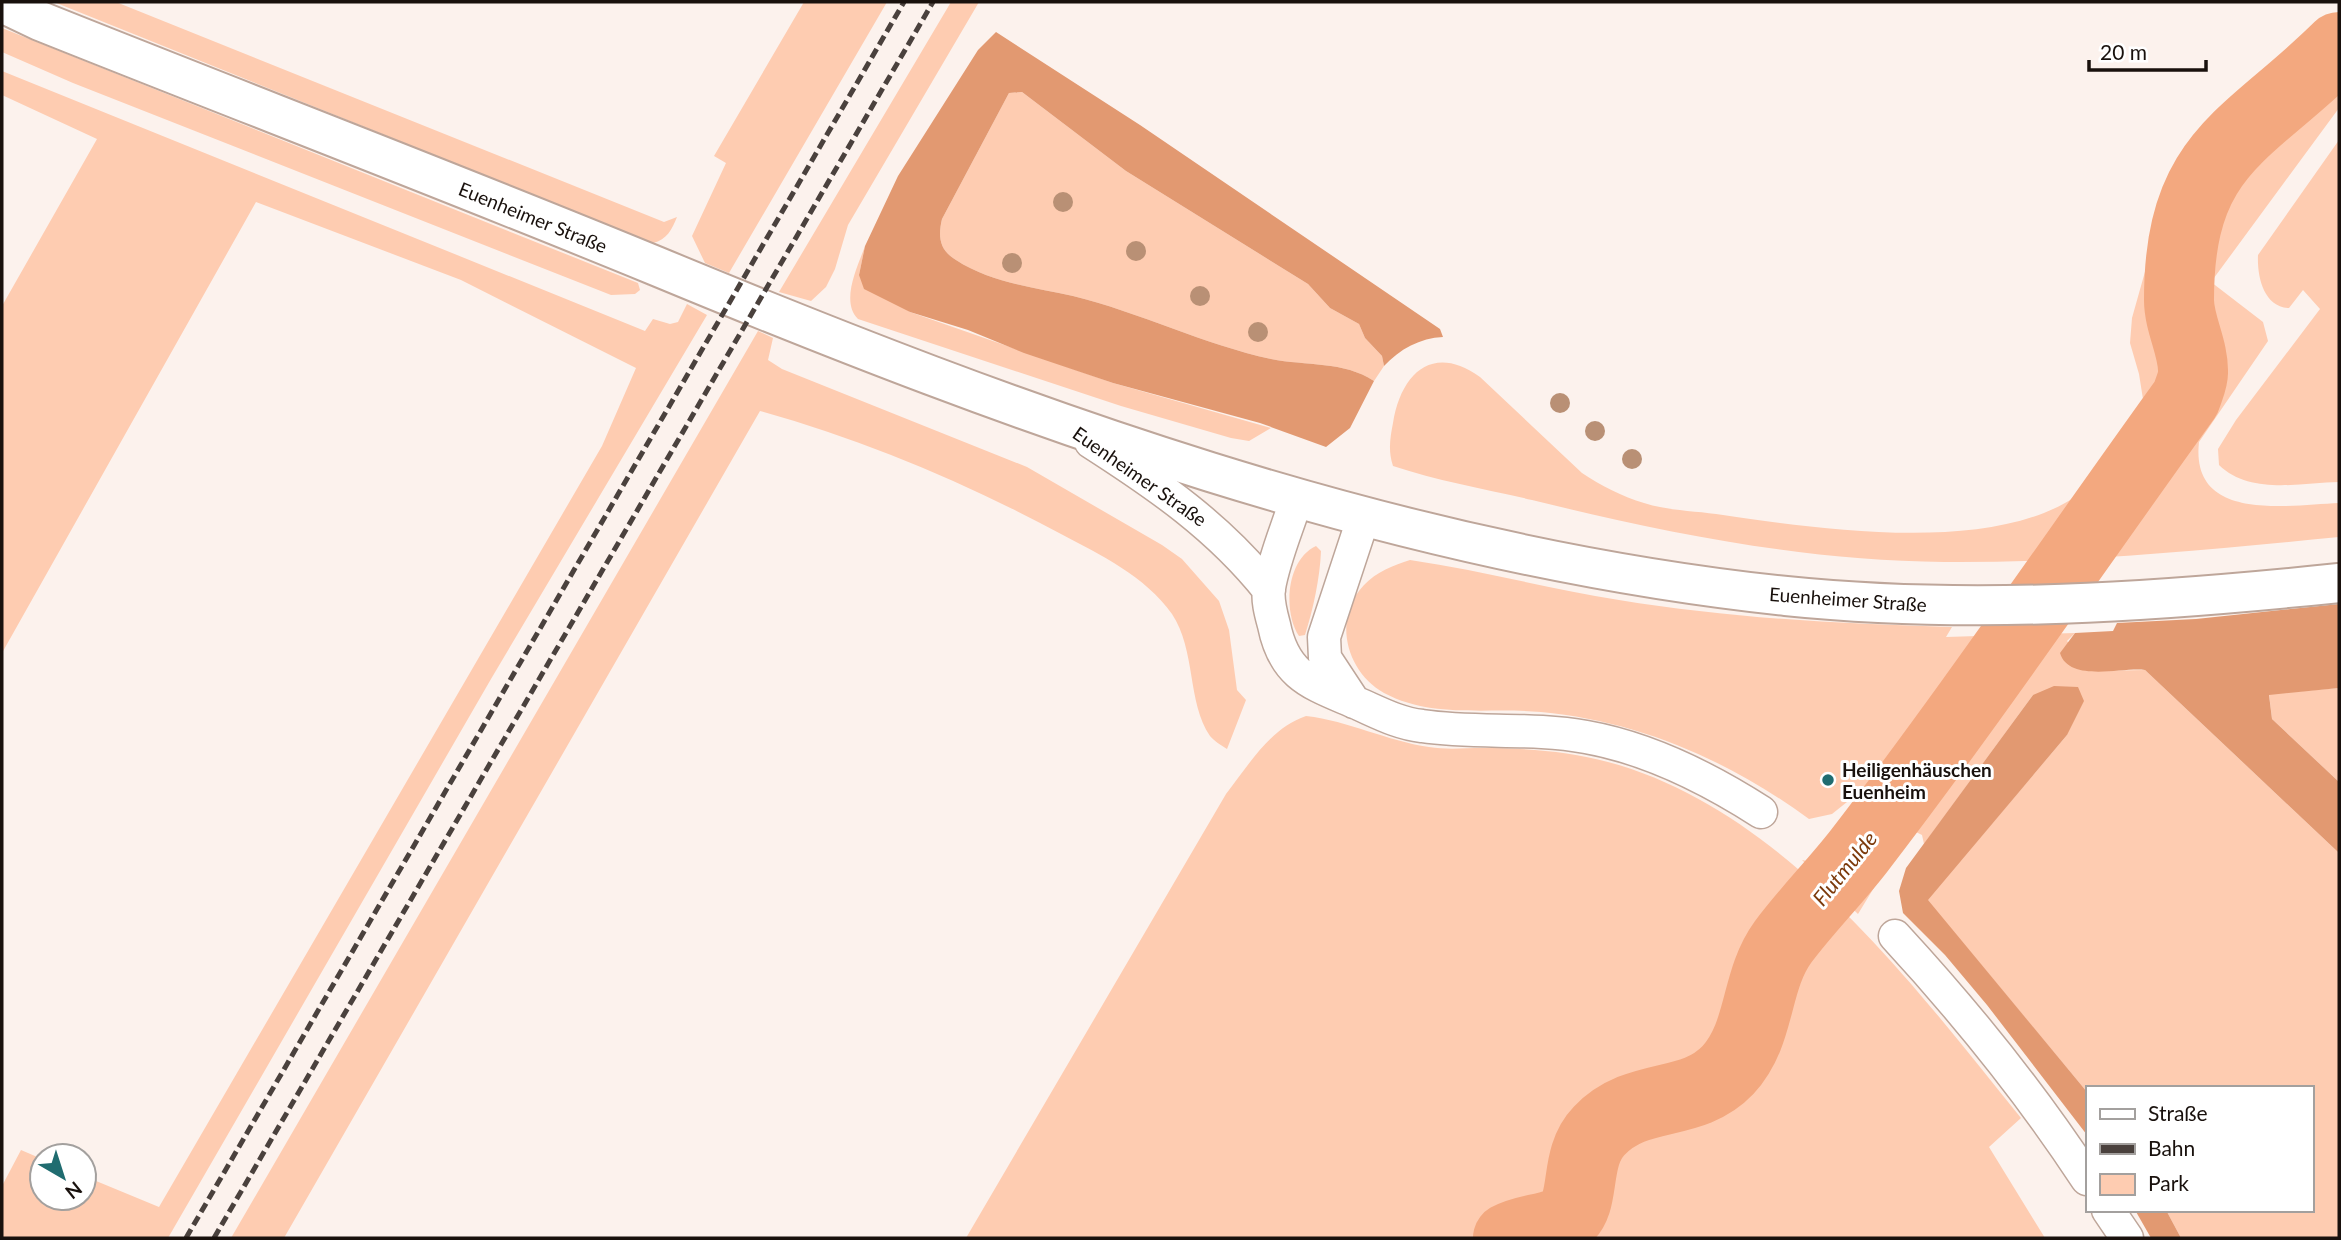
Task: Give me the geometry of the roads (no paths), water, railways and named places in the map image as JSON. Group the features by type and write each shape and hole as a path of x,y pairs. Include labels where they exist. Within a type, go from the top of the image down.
{"main road":[{"name":"Euenheimer Straße","path":"2,3 40,21 808,329 1066,425 1364,516 1513,550 1707,587 1873,604 1970,605 2126,601 2339,583"}],"street":[{"name":"Euenheimer Straße","path":"1066,425 1163,489 1211,526 1242,556 1269,590"},
{"name":"Euenheimer Straße","path":"1297,497 1269,590 1278,644 1287,661 1314,686 1384,717 1418,726 1451,730 1523,730 1586,737 1614,744 1702,778 1760,812"},
{"path":"1354,702 1325,658 1324,637 1364,516"},
{"path":"1895,936 1944,989 2023,1085 2086,1178"},
{"path":"2109,1212 2127,1238"}],"waterway":[{"name":"Flutmulde","path":"1508,1238 1553,1225 1566,1218 1576,1201 1591,1142 1614,1118 1647,1104 1698,1090 1728,1070 1739,1056 1753,1024 1767,974 1783,942 1850,863 1901,796 2186,398 2193,364 2179,300 2182,250 2191,210 2205,178 2224,152 2248,128 2339,47"}],"railway":[{"path":"186,1238 904,2"},
{"path":"214,1238 933,2"}],"place":[{"name":"Heiligenhäuschen Euenheim","path":"1828,780"}]}
